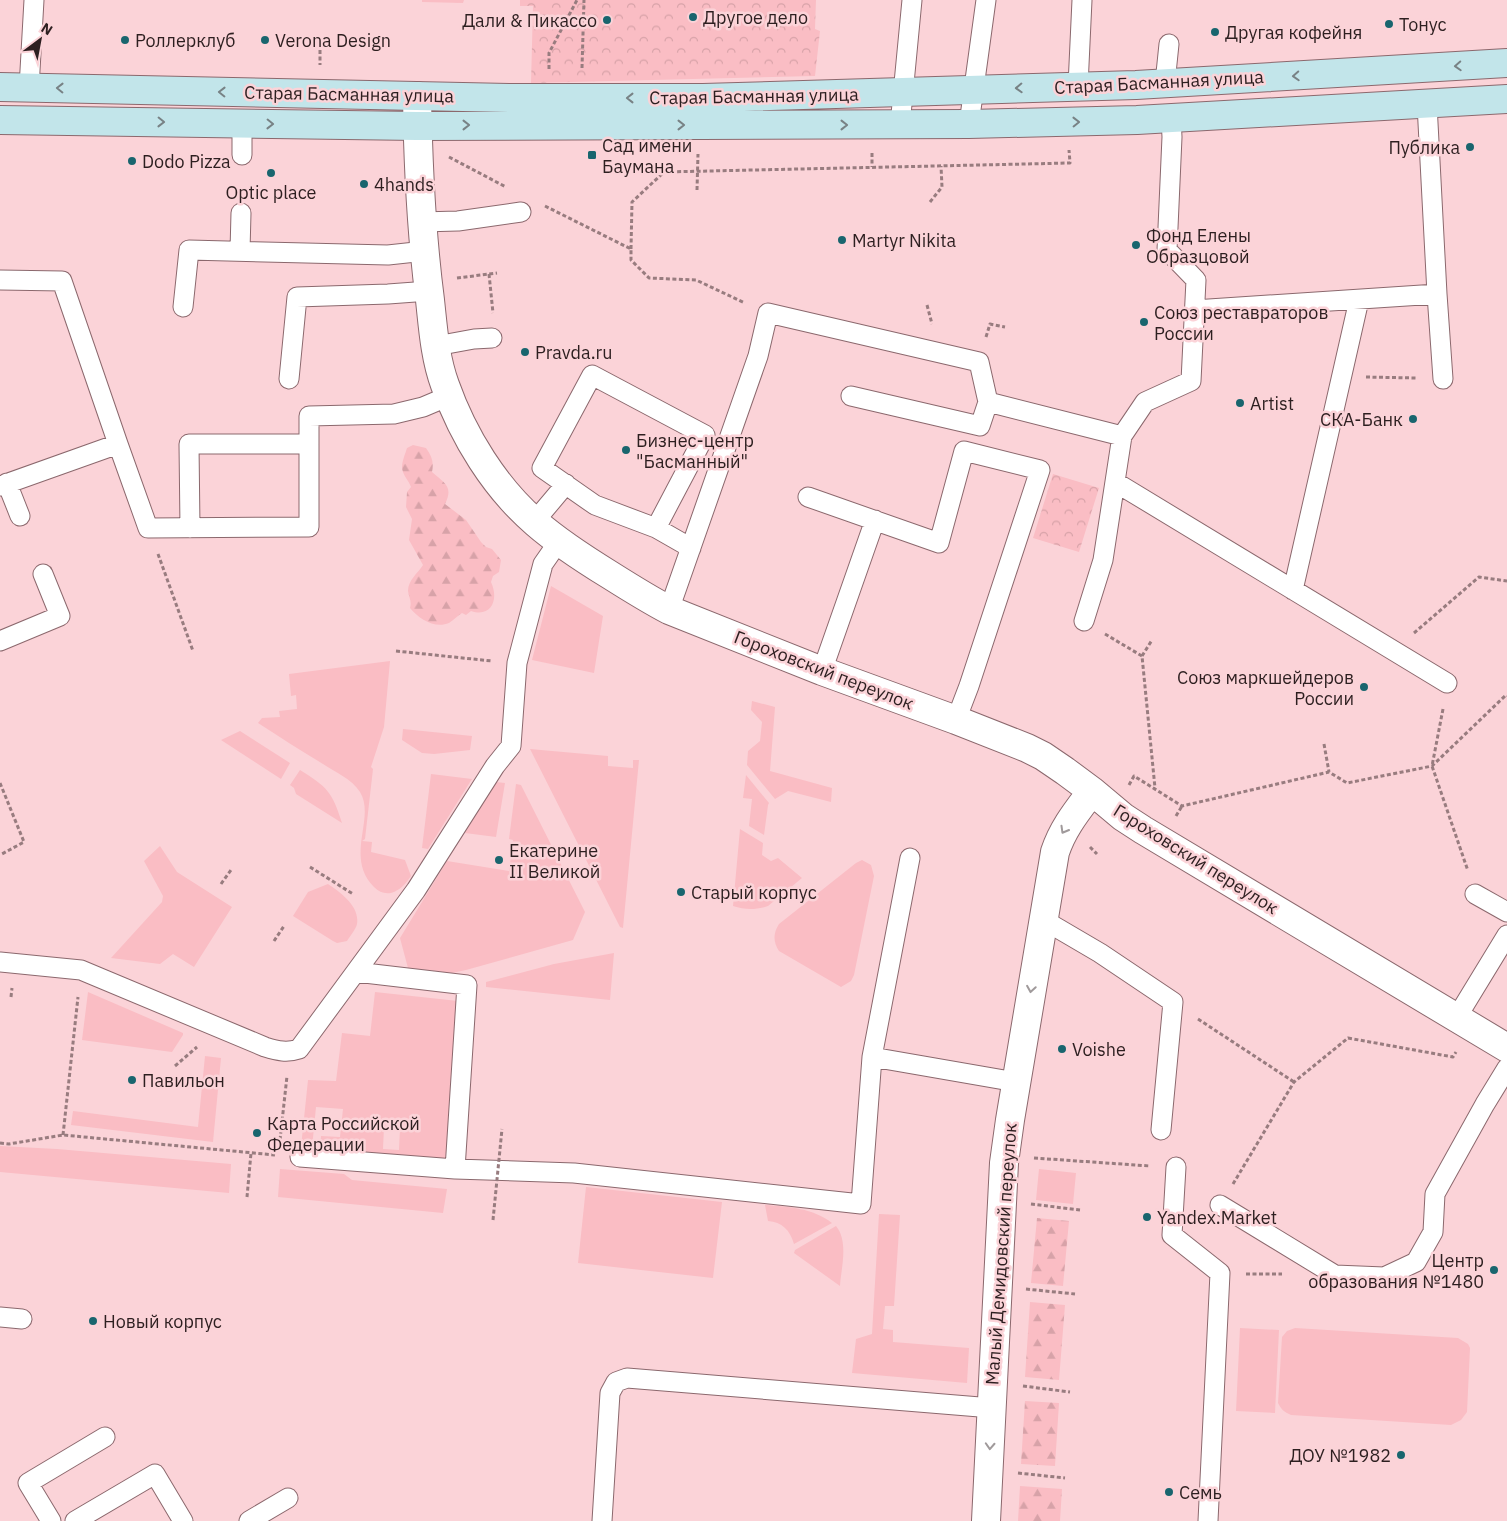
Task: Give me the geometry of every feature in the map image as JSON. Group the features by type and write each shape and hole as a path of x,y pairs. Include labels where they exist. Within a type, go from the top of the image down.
{"main road":[{"name":"Старая Басманная улица","path":"0,87 509,98 704,98 1165,83 1507,63"},
{"name":"Старая Басманная улица","path":"0,120 418,126 900,125 1171,118 1507,99"}],"street":[{"name":"Гороховский переулок","path":"417,96 421,222 436,346 444,383 467,436 481,460 507,494 534,522 559,542 649,600 669,610 822,671 956,720 1043,756 1143,830 1507,1048"},
{"name":"Малый Демидовский переулок","path":"986,1521 1004,1163 1054,852 1066,826 1092,791"}],"lane":[{"path":"29,88 34,0"},
{"path":"900,125 912,0"},
{"path":"970,124 986,0"},
{"path":"1078,86 1082,0"},
{"path":"1165,83 1169,44"},
{"path":"1427,104 1443,379"},
{"path":"1084,621 1103,560 1122,436 1145,402 1191,381 1196,280 1167,250 1172,141 1171,118"},
{"path":"242,123 242,154"},
{"path":"421,222 458,221 529,207"},
{"path":"240,251 241,213"},
{"path":"183,307 189,250 388,255 425,252"},
{"path":"0,280 62,281 148,528 310,527 309,416 394,414 423,407 449,396"},
{"path":"289,378 297,297 429,291"},
{"path":"1194,310 1437,294"},
{"path":"1293,590 1359,300"},
{"path":"669,610 758,356 768,313 980,362 988,402 980,426 851,396"},
{"path":"436,346 474,339 493,330"},
{"path":"656,528 705,435 592,375 542,468 596,505 656,528 691,548"},
{"path":"988,402 1122,436"},
{"path":"20,516 3,484 118,444"},
{"path":"190,528 189,444 309,444"},
{"path":"808,498 939,543 964,450 1040,470 956,720"},
{"path":"1115,482 1447,683"},
{"path":"534,522 566,484"},
{"path":"822,671 875,520"},
{"path":"0,962 81,970 266,1047 289,1052 299,1050 416,890 495,766 511,746 517,663 543,564 559,542"},
{"path":"0,640 60,616 43,574"},
{"path":"300,1157 454,1169 574,1173 861,1204 872,1057 910,858"},
{"path":"1476,894 1507,912"},
{"path":"1042,919 1100,953 1173,1002 1161,1130"},
{"path":"1458,1017 1507,935"},
{"path":"356,972 467,985 454,1169"},
{"path":"872,1057 1016,1082"},
{"path":"1220,1205 1335,1275 1384,1277 1416,1262 1433,1232 1435,1194 1507,1068"},
{"path":"1176,1167 1172,1235 1220,1273 1208,1521"},
{"path":"0,1317 22,1319"},
{"path":"602,1521 610,1393 616,1382 626,1378 992,1408"},
{"path":"51,1521 28,1483 105,1437"},
{"path":"75,1521 155,1474 183,1521"},
{"path":"249,1521 288,1498"}],"path":[{"path":"549,74 548,53 577,0"},
{"path":"582,74 584,0"},
{"path":"320,50 320,68"},
{"path":"768,313 696,280 649,278 631,260 632,202 664,172 1070,163 1069,146"},
{"path":"872,152 872,168"},
{"path":"697,190 698,154"},
{"path":"449,157 511,190"},
{"path":"930,202 942,187 941,166"},
{"path":"529,207 631,249"},
{"path":"456,278 497,273"},
{"path":"489,274 493,330"},
{"path":"695,274 696,280"},
{"path":"1342,376 1443,379"},
{"path":"148,528 194,651"},
{"path":"1393,651 1479,577 1507,581"},
{"path":"1084,621 1142,656"},
{"path":"1152,640 1142,656 1155,789"},
{"path":"396,651 517,663"},
{"path":"1447,683 1432,766 1476,894"},
{"path":"1324,744 1329,772 1347,784 1432,766 1507,695"},
{"path":"1127,788 1134,776 1182,806 1329,772"},
{"path":"0,783 24,842 0,855"},
{"path":"1179,812 1182,806"},
{"path":"310,867 353,894"},
{"path":"221,884 231,870"},
{"path":"274,941 284,926"},
{"path":"63,1135 81,970"},
{"path":"1173,1002 1294,1082"},
{"path":"1220,1205 1294,1082 1348,1038 1453,1057 1458,1048"},
{"path":"279,1155 287,1073"},
{"path":"493,1220 502,1129"},
{"path":"0,1143 9,1144 63,1135 300,1157"},
{"path":"247,1197 251,1153"},
{"path":"1026,1158 1176,1167"},
{"path":"1024,1203 1080,1210"},
{"path":"1220,1273 1287,1274"},
{"path":"1020,1288 1075,1294"},
{"path":"1016,1385 1070,1392"},
{"path":"1012,1473 1065,1478"}],"green space":[{"path":"422,0 464,0 463,3 422,2"},
{"path":"520,0 816,0 815,29 820,31 815,76 531,83 533,6 520,6"},
{"path":"413,445 426,448 430,454 433,463 432,472 444,482 448,489 448,498 445,504 466,520 481,542 486,547 492,549 501,560 499,572 493,576 491,582 494,595 492,606 484,612 471,611 466,615 462,613 444,625 428,622 410,608 408,587 423,565 409,540 412,519 406,507 407,492 411,487 402,469 407,448"},
{"path":"1053,474 1099,488 1079,552 1033,538"},
{"path":"551,586 603,616 594,673 532,660"},
{"path":"390,661 384,727 371,767 373,769 365,839 362,841 365,814 364,802 357,787 343,776 258,723 262,718 280,717 279,711 297,709 296,695 291,696 289,674"},
{"path":"752,701 775,707 770,771 832,788 831,802 788,791 775,799 747,765 748,751 760,741 762,722 751,710"},
{"path":"403,729 472,736 470,750 434,754 422,753 402,740"},
{"path":"240,731 290,763 281,779 221,740"},
{"path":"530,749 608,756 608,766 633,768 633,760 639,760 623,928 620,927"},
{"path":"300,770 317,781 327,791 335,804 342,823 296,794 294,788 290,785"},
{"path":"431,774 472,779 428,849 422,848"},
{"path":"746,775 769,803 764,835 749,826 752,799 743,798"},
{"path":"496,782 505,783 496,837 465,833"},
{"path":"516,784 521,785 585,912 573,940 452,973 408,968 400,938 447,861 509,871 513,840 509,839"},
{"path":"740,829 763,843 762,855 771,861 778,858 802,878 768,906 750,909 733,906"},
{"path":"362,841 372,842 371,852 405,860 411,876 395,892 388,893 374,887 365,875 361,863"},
{"path":"160,846 177,872 232,907 194,967 173,954 160,964 111,958 162,902 163,896 144,861"},
{"path":"862,860 871,865 874,876 854,975 851,981 841,987 779,951 774,938 779,924"},
{"path":"328,884 348,900 357,917 357,924 347,941 337,943 293,916 308,892"},
{"path":"614,953 610,1000 486,987 486,982 554,964"},
{"path":"88,992 183,1033 183,1035 172,1052 82,1040"},
{"path":"375,992 458,1001 451,1115 445,1159 320,1149 321,1136 340,1137 343,1109 316,1107 312,1148 301,1147 308,1080 336,1081 342,1033 370,1036","holes":["384,1127 400,1128 399,1150 383,1149"]},
{"path":"205,1056 221,1058 213,1142 71,1125 73,1111 198,1127"},
{"path":"0,1146 231,1164 229,1193 0,1172"},
{"path":"280,1169 344,1174 352,1180 447,1189 443,1213 278,1197"},
{"path":"1039,1169 1076,1173 1073,1204 1036,1200"},
{"path":"586,1187 722,1202 713,1278 578,1263"},
{"path":"765,1205 809,1211 832,1223 794,1244 785,1228 777,1223 768,1221"},
{"path":"879,1214 900,1215 894,1306 885,1306 883,1329 893,1330 893,1342 969,1348 967,1383 852,1373 856,1339 872,1334"},
{"path":"1037,1218 1069,1221 1063,1286 1031,1283"},
{"path":"836,1226 840,1232 843,1247 840,1286 794,1253 795,1250"},
{"path":"1030,1302 1065,1305 1059,1380 1025,1377"},
{"path":"1240,1328 1279,1330 1275,1413 1236,1411"},
{"path":"1295,1328 1458,1338 1468,1344 1470,1348 1467,1412 1461,1420 1451,1425 1291,1415 1283,1410 1278,1403 1282,1337 1287,1331"},
{"path":"1025,1401 1059,1403 1055,1466 1021,1464"},
{"path":"1020,1486 1062,1489 1060,1521 1018,1521"}],"place":[{"name":"Другое дело","path":"693,17"},
{"name":"Дали & Пикассо","path":"607,20"},
{"name":"Тонус","path":"1389,24"},
{"name":"Другая кофейня","path":"1215,32"},
{"name":"Роллерклуб","path":"125,40"},
{"name":"Verona Design","path":"265,40"},
{"name":"Публика","path":"1470,147"},
{"name":"Сад имени Баумана","path":"592,155"},
{"name":"Dodo Pizza","path":"132,161"},
{"name":"Optic place","path":"271,173"},
{"name":"4hands","path":"364,184"},
{"name":"Martyr Nikita","path":"842,240"},
{"name":"Фонд Елены Образцовой","path":"1136,245"},
{"name":"Союз реставраторов России","path":"1144,322"},
{"name":"Pravda.ru","path":"525,352"},
{"name":"Artist","path":"1240,403"},
{"name":"СКА-Банк","path":"1413,419"},
{"name":"Бизнес-центр \"Басманный\"","path":"626,450"},
{"name":"Союз маркшейдеров России","path":"1364,687"},
{"name":"Екатерине II Великой","path":"499,860"},
{"name":"Старый корпуc","path":"681,892"},
{"name":"Voishe","path":"1062,1049"},
{"name":"Павильон","path":"132,1080"},
{"name":"Карта Российской Федерации","path":"257,1133"},
{"name":"Yandex.Market","path":"1147,1217"},
{"name":"Центр образования №1480","path":"1494,1270"},
{"name":"Новый корпус","path":"93,1321"},
{"name":"ДОУ №1982","path":"1401,1455"},
{"name":"Семь","path":"1169,1492"}]}
